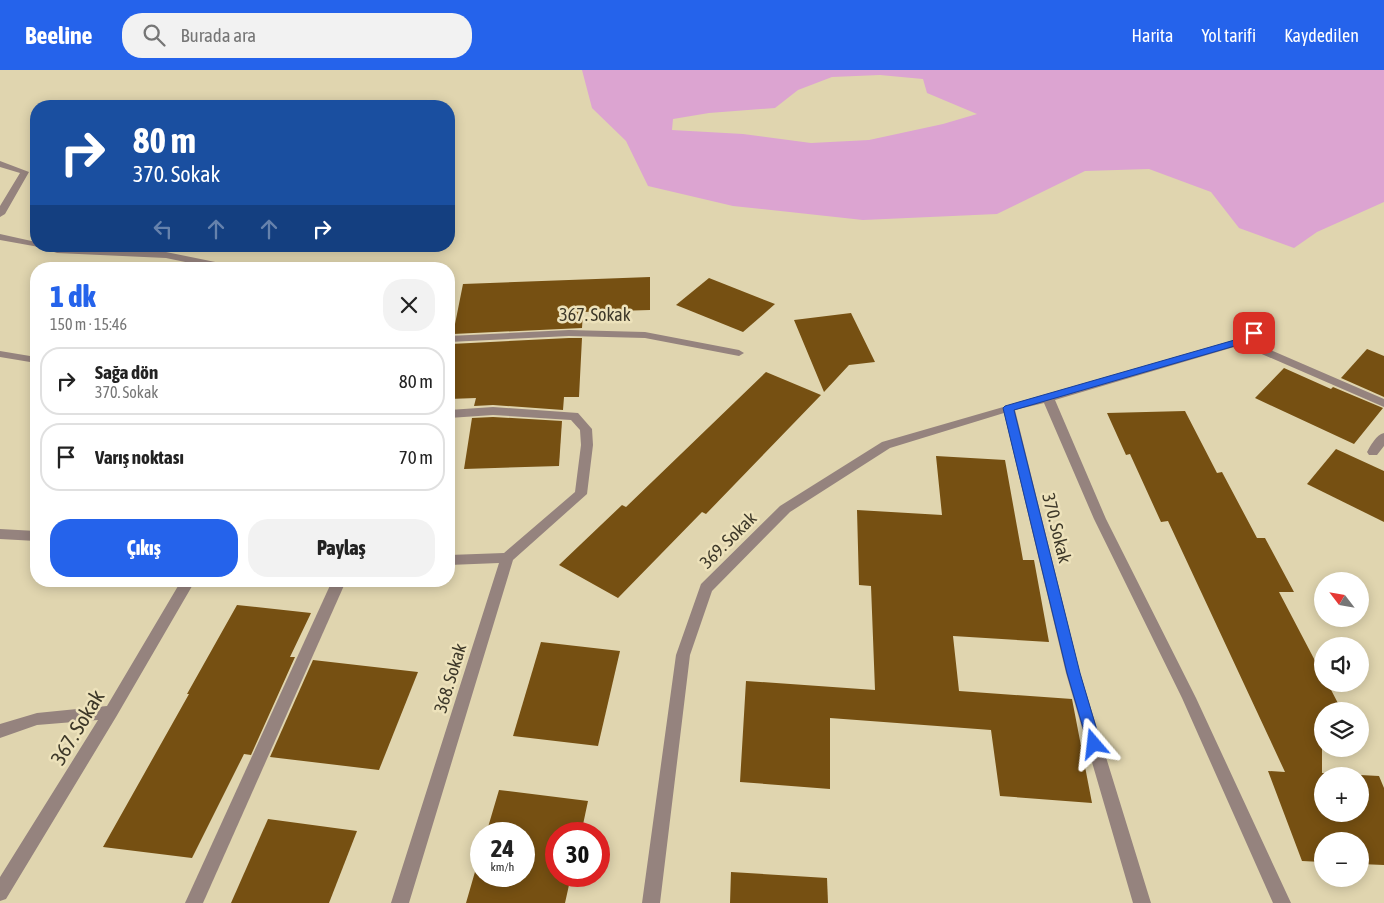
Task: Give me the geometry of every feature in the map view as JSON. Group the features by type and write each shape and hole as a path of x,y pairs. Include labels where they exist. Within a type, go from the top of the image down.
{"street":[{"path":"0,164 24,172 0,214"},
{"path":"0,237 30,243"},
{"path":"101,252 166,255 200,262"},
{"name":"367. Sokak","path":"455,339 569,333 645,335 739,354"},
{"path":"1009,408 1242,341 1254,333"},
{"path":"1242,341 1384,404"},
{"path":"0,354 30,359"},
{"path":"1048,398 1100,519 1189,698 1282,903"},
{"name":"369. Sokak","path":"651,903 683,655 706,588 785,510 886,445 1009,408"},
{"name":"370. Sokak","path":"1009,408 1073,673 1142,903"},
{"path":"455,414 493,411 574,416 586,429 587,445 581,494 507,558 455,560"},
{"path":"1374,452 1384,437"},
{"path":"0,534 30,536"},
{"name":"368. Sokak","path":"400,903 507,558"},
{"name":"367. Sokak","path":"0,893 111,712 184,587"},
{"path":"194,903 336,587"},
{"path":"0,731 37,719 111,712"}],"shaded area":[{"path":"582,70 1384,70 1384,202 1317,232 1294,248 1239,228 1211,192 1149,169 1085,171 997,214 863,220 733,206 648,186 626,141 592,108","holes":["880,75 923,79 927,93 977,114 943,124 869,140 811,143 743,134 672,130 673,119 709,113 775,108 798,90 832,77"]}],"building":[{"path":"650,277 650,310 583,312 582,328 455,334 455,324 463,284"},
{"path":"709,278 775,304 743,332 676,305"},
{"path":"851,313 875,362 849,365 824,392 794,320"},
{"path":"582,338 579,397 564,397 563,410 493,405 474,406 476,398 455,399 455,344"},
{"path":"1367,349 1384,356 1384,397 1341,378"},
{"path":"1284,368 1331,389 1333,387 1383,408 1354,444 1255,398"},
{"path":"766,372 821,395 706,514 702,512 618,598 559,565 622,505 626,507"},
{"path":"1185,411 1217,473 1222,472 1257,538 1265,538 1294,592 1279,592 1314,659 1314,692 1332,692 1337,702 1314,702 1314,757 1322,757 1322,767 1314,767 1314,822 1369,822 1369,775 1379,776 1384,788 1384,865 1369,864 1369,832 1314,832 1314,862 1302,861 1268,771 1285,772 1168,521 1161,522 1130,454 1126,455 1107,413"},
{"path":"493,417 562,421 559,466 464,469 472,418"},
{"path":"1336,449 1384,471 1384,522 1307,484"},
{"path":"936,456 1005,460 1023,560 1034,560 1049,642 953,636 959,691 1072,699 1092,803 1000,796 991,730 830,718 830,789 740,782 746,681 875,690 871,586 859,585 857,510 942,515"},
{"path":"237,605 311,613 290,657 295,657 251,755 244,754 192,858 103,847 189,694 187,694"},
{"path":"541,642 620,651 598,746 513,736"},
{"path":"313,660 418,672 379,770 270,757"},
{"path":"499,790 588,801 584,822 545,822 545,887 569,887 565,903 466,903 471,887 535,887 535,822 490,822"},
{"path":"268,819 357,831 329,903 231,903"},
{"path":"731,872 827,878 828,903 730,903"}],"route":[{"path":"1094,744 1073,673 1009,408 1242,341 1254,333"}]}
